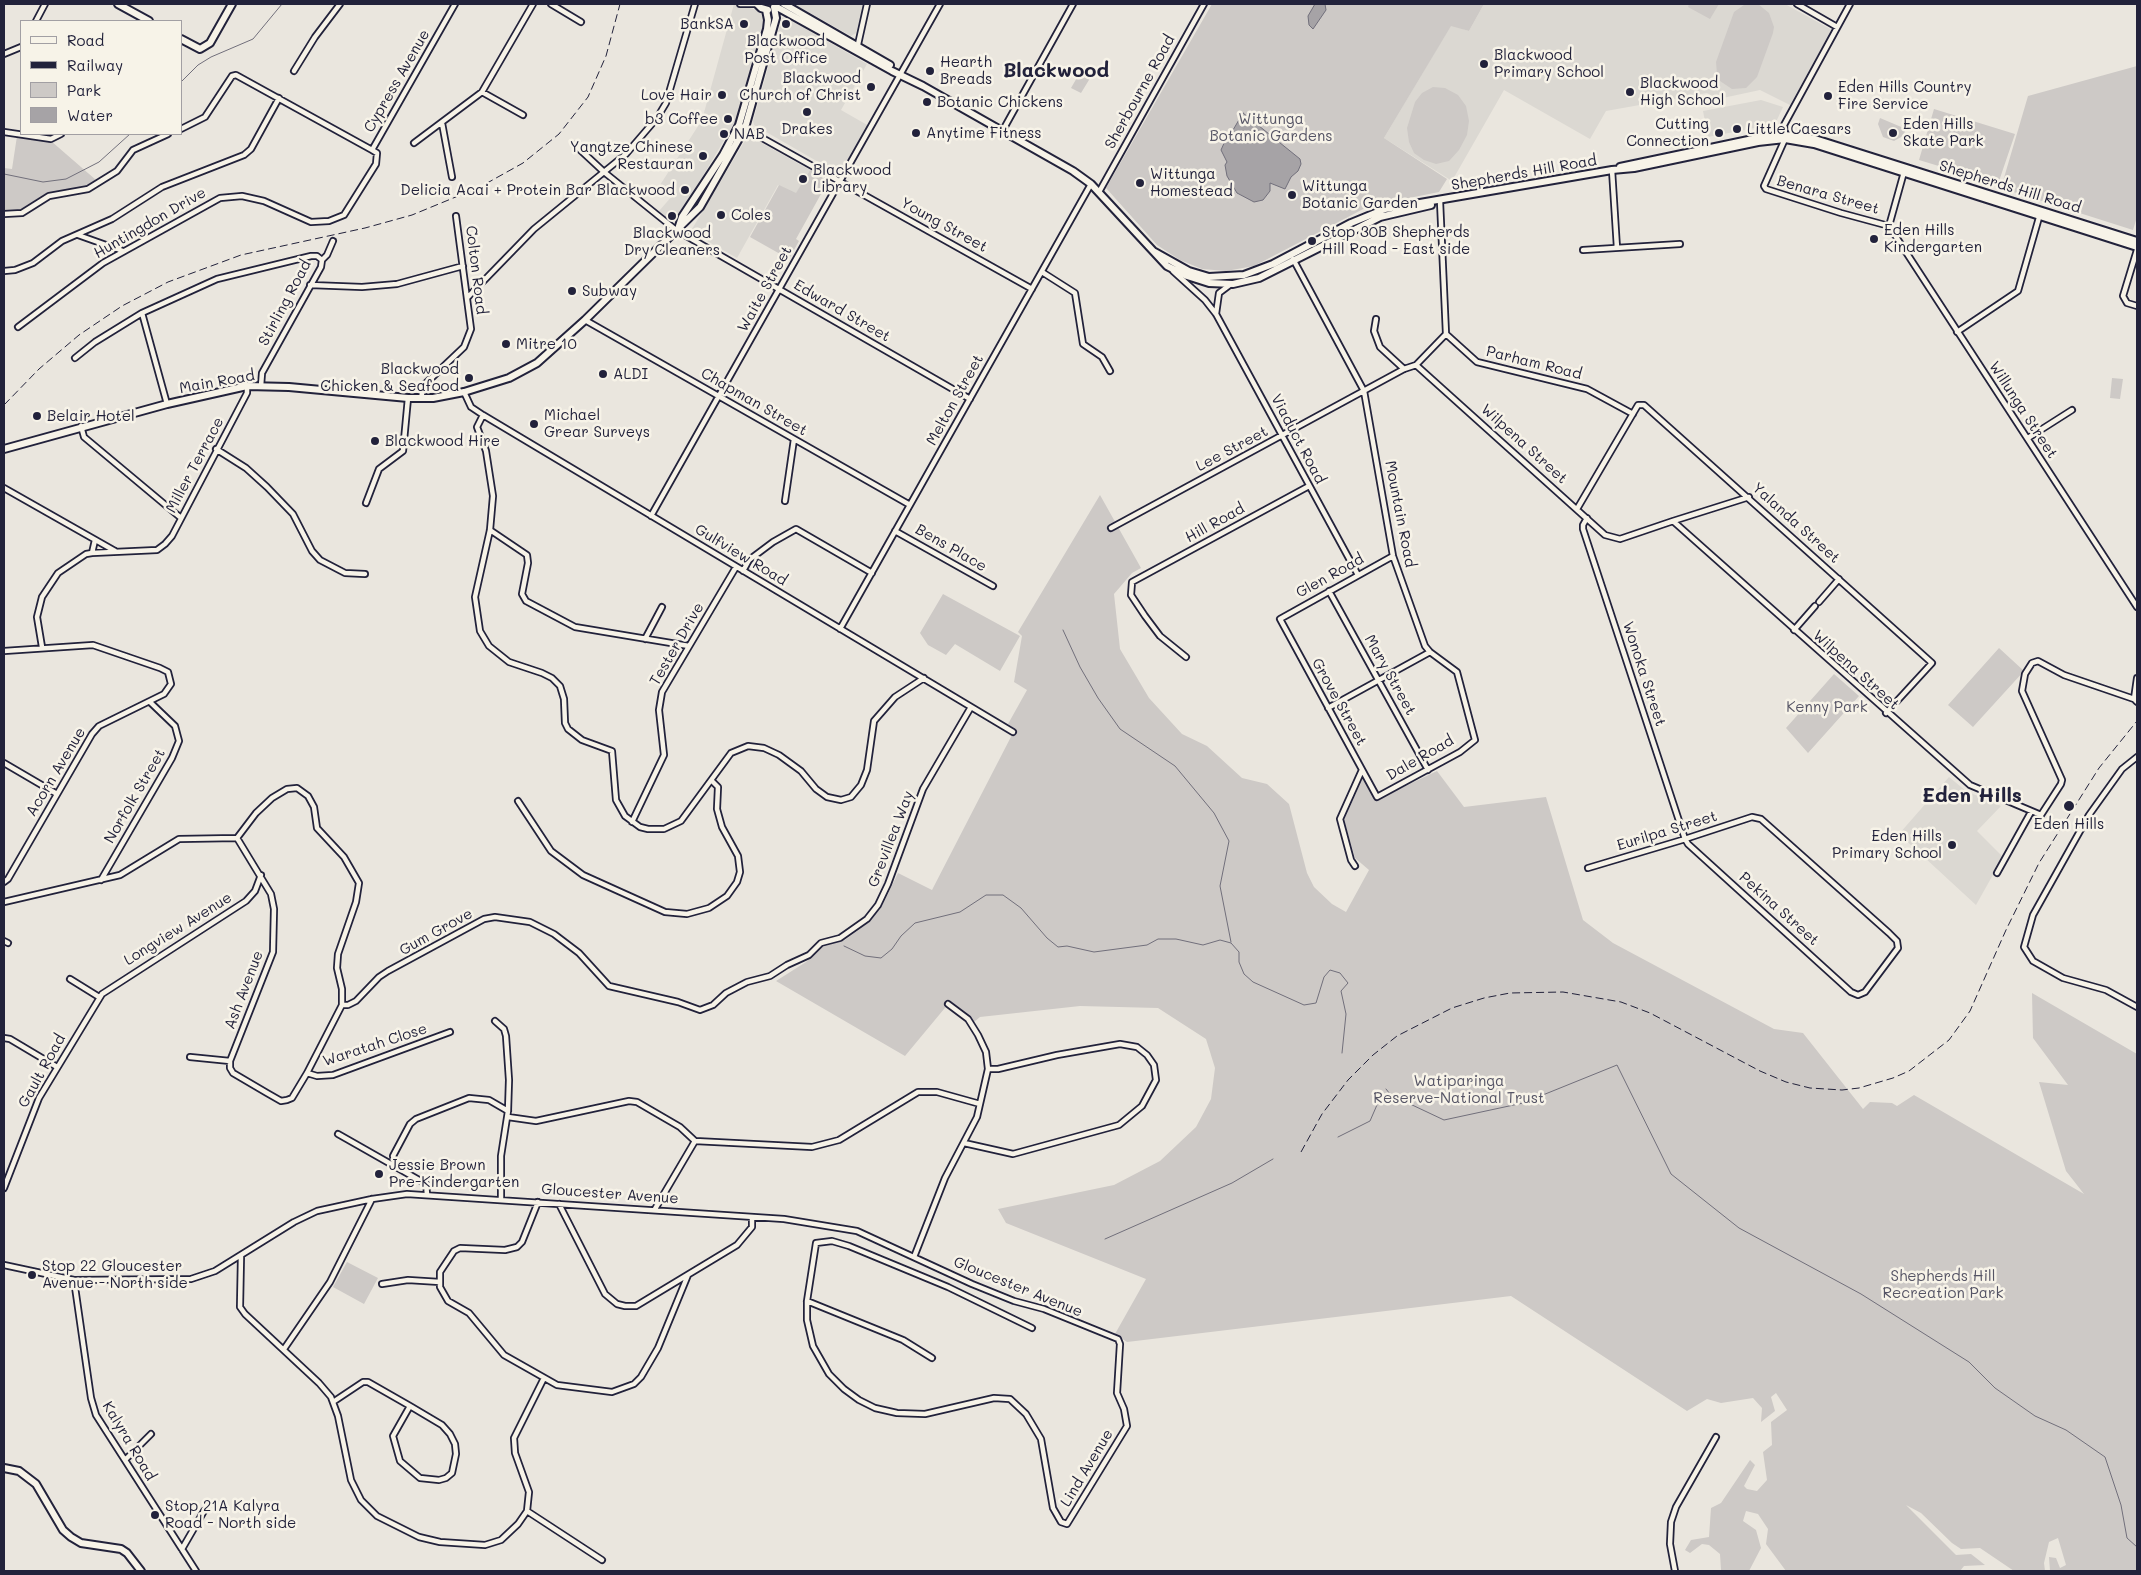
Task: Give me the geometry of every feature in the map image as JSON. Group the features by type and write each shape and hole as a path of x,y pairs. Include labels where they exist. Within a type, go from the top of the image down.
{"main road":[{"path":"118,4 147,20"},
{"path":"182,40 200,50 210,43 232,4"},
{"path":"757,4 766,10 775,6"},
{"name":"Shepherds Hill Road","path":"784,4 857,49 1003,130 1092,184 1167,266 1177,272 1209,283 1233,284 1259,278 1377,212 1415,202 1440,201 1612,170 1632,163 1757,138 1815,139 1905,170 2137,241"},
{"name":"Shepherds Hill Road","path":"775,6 857,49"},
{"name":"Main Road","path":"4,448 166,404 247,386 421,398 464,392 509,378 537,363 585,320 678,228 682,216 742,127 776,18 775,6"},
{"name":"Main Road","path":"742,127 767,29 766,10"},
{"path":"776,18 790,14"},
{"name":"Shepherds Hill Road","path":"2041,212 2137,248"},
{"name":"Shepherds Hill Road","path":"1155,252 1189,271 1209,277 1230,277 1254,272 1292,258"},
{"path":"4,1468 19,1471 36,1484 63,1530 71,1538 81,1543 121,1549 127,1553 141,1571"}],"street":[{"path":"37,20 45,4"},
{"path":"294,71 315,37 340,4"},
{"name":"Cypress Avenue","path":"337,218 344,215 351,208 376,164 377,153 372,150 455,4"},
{"path":"414,143 482,92 533,4"},
{"path":"551,4 582,22"},
{"path":"467,298 534,229 635,144 666,103 694,4"},
{"path":"740,4 757,4"},
{"path":"857,49 867,4"},
{"name":"Waite Street","path":"651,516 940,4"},
{"path":"1003,130 1073,4"},
{"name":"Sherbourne Road","path":"1099,192 1204,4"},
{"path":"1797,4 1837,26"},
{"path":"1785,137 1784,125 1791,110 1850,4"},
{"path":"4,54 20,47"},
{"path":"182,129 205,118 232,76 239,76 372,150"},
{"path":"482,92 523,115"},
{"path":"4,271 25,267 62,241 112,218 162,187 244,155 251,149 279,98"},
{"path":"442,123 452,177"},
{"name":"Young Street","path":"742,127 1032,289"},
{"path":"4,132 20,134"},
{"path":"25,135 52,139 59,135"},
{"path":"4,214 22,213 49,196 88,189 117,170 133,150 166,135"},
{"name":"Benara Street","path":"1785,137 1765,183 1766,189 1889,226"},
{"name":"Edward Street","path":"575,145 604,172 678,228 779,289 970,399"},
{"path":"1612,170 1616,248"},
{"path":"1889,226 1905,170"},
{"name":"Melton Street","path":"840,629 1092,184"},
{"name":"Huntingdon Drive","path":"18,327 103,263 220,198 242,196 264,201 311,222 337,218"},
{"path":"1292,258 1364,391 1404,369 1416,365 1446,334 1440,201"},
{"path":"1957,332 2018,291 2041,212"},
{"name":"Colton Road","path":"421,398 424,385 464,347 468,341 471,329 456,216"},
{"name":"Willunga Street","path":"1889,226 2137,607"},
{"path":"78,235 123,251"},
{"name":"Stirling Road","path":"261,386 262,373 321,267 322,260 327,255 333,241"},
{"path":"1583,250 1680,244"},
{"path":"2137,248 2123,296 2127,303 2137,306"},
{"path":"75,358 95,342 142,313 189,290 233,274 311,256 317,256 322,260"},
{"path":"310,285 362,287 397,284 463,266"},
{"name":"Viaduct Road","path":"1167,266 1205,300 1216,314 1358,575"},
{"path":"1042,272 1075,293 1083,344 1102,357 1110,371"},
{"path":"1216,314 1219,293 1233,284"},
{"path":"142,313 166,404"},
{"path":"1376,319 1374,332 1380,347 1404,369"},
{"name":"Chapman Street","path":"585,320 910,505"},
{"name":"Parham Road","path":"1446,334 1477,362 1587,389 1633,414"},
{"name":"Wilpena Street","path":"1416,365 1605,535 1620,539 1749,497"},
{"name":"Miller Terrace","path":"117,552 157,550 172,536 247,393 247,386"},
{"name":"Lee Street","path":"1111,528 1364,391"},
{"name":"Mountain Road","path":"1364,391 1393,556 1425,646 1430,652 1457,672 1475,740"},
{"name":"Gulfview Road","path":"464,392 471,407 483,415 1013,732"},
{"path":"366,503 379,468 402,451 408,398"},
{"name":"Yalanda Street","path":"1633,414 1641,404 1749,497 1932,663 1886,713"},
{"path":"2028,438 2072,410"},
{"path":"1577,510 1633,414"},
{"path":"483,415 478,427 486,451 491,477 492,496 490,530 475,597 480,631 489,646 509,662 552,678 560,686 564,698 565,723 568,729 582,740 612,751 616,800 625,816 632,822 648,829 672,826 687,814 731,753 748,746 764,748 779,755 801,771 816,789 827,797 841,800 851,797 861,784 867,770 874,721 895,697 924,678"},
{"path":"81,426 84,437 180,518"},
{"path":"785,501 794,439"},
{"path":"216,449 246,468 267,486 293,514 312,552 320,560 345,573 365,574"},
{"name":"Hill Road","path":"1186,656 1160,636 1145,616 1131,595 1132,582 1309,486"},
{"path":"4,488 117,552"},
{"name":"Wonoka Street","path":"1587,518 1583,529 1684,839"},
{"name":"Wilpena Street","path":"1673,522 1886,713 1970,785 2037,815 2044,813 2062,782 2022,691 2025,674 2032,663 2038,661 2064,675 2135,700"},
{"path":"743,571 749,560 773,542 796,529 872,573"},
{"path":"490,530 526,556 528,563 522,594 526,601 575,628 689,646"},
{"name":"Bens Place","path":"896,531 993,586"},
{"path":"92,553 95,540"},
{"path":"4,652 42,647 37,617 42,597 58,573 92,553 117,552"},
{"name":"Glen Road","path":"1280,619 1393,556"},
{"name":"Tester Drive","path":"632,822 664,755 659,710 662,692 736,567"},
{"path":"1819,602 1839,579"},
{"name":"Mary Street","path":"1329,591 1428,770"},
{"path":"1794,630 1815,606"},
{"path":"645,639 662,607"},
{"name":"Grove Street","path":"1280,619 1377,797"},
{"name":"Acorn Avenue","path":"4,882 8,879 92,734 99,726 150,702 169,690 171,678 168,672 160,668 93,645 42,647"},
{"path":"1328,708 1430,652"},
{"path":"2135,700 2137,678"},
{"name":"Norfolk Street","path":"101,880 172,758 179,741 175,726 150,702"},
{"name":"Grevillea Way","path":"809,955 820,943 840,938 854,929 878,905 888,884 923,789 971,707"},
{"name":"Dale Road","path":"1377,797 1460,752 1475,740"},
{"path":"2137,757 2122,769 2089,815 2034,915 2024,947 2033,961 2063,978 2106,990 2137,1007"},
{"path":"4,763 57,794"},
{"path":"1355,866 1351,860 1340,819 1362,770"},
{"path":"518,800 551,851 583,875 665,912 687,914 709,908 727,896 737,882 740,872 738,856 722,827 717,809 718,787 712,781"},
{"path":"4,902 120,875 179,838 237,838 256,813 287,789 297,788 308,796 314,807 316,828 344,857 359,883 353,911 338,954 337,968 342,989 342,1005 292,1098 281,1101 233,1073 230,1068 230,1061 190,1057"},
{"path":"1997,873 2031,812"},
{"name":"Eurilpa Street","path":"1588,868 1752,817 1761,819 1897,941 1898,948 1865,992 1858,996"},
{"name":"Ash Avenue","path":"230,1061 273,952 274,909 272,894 237,838"},
{"name":"Pekina Street","path":"1684,839 1858,996"},
{"name":"Longview Avenue","path":"99,997 106,989 246,901 255,891 261,875"},
{"name":"Gum Grove","path":"342,1005 356,1000 379,977 388,971 484,919 495,917 530,922 554,934 579,953 609,986 678,1002 700,1010 713,1005 726,993 746,982 770,976 787,965 809,955"},
{"path":"70,979 99,997"},
{"name":"Gault Road","path":"4,1188 38,1098 99,997"},
{"path":"914,1257 945,1178 976,1117 988,1069 986,1052 978,1034 968,1019 948,1004"},
{"path":"495,1021 504,1029 506,1036 510,1080 508,1117 501,1156 500,1199"},
{"name":"Waratah Close","path":"307,1073 317,1076 333,1075 450,1032"},
{"path":"4,1038 10,1039 57,1067"},
{"path":"964,1143 1013,1154 1119,1125 1142,1106 1156,1080 1154,1065 1147,1055 1137,1047 1120,1044 1057,1054 998,1069 988,1069"},
{"path":"508,1117 536,1121 630,1101 637,1102 680,1127 695,1141 812,1147 839,1140 918,1092 937,1092 980,1104"},
{"path":"396,1166 393,1156 410,1124 416,1119 469,1098 489,1100 508,1111"},
{"path":"338,1134 426,1184 427,1194"},
{"path":"655,1209 695,1141"},
{"name":"Gloucester Avenue","path":"4,1265 74,1280 190,1279 209,1274 294,1222 317,1212 372,1199 427,1194 752,1217 857,1231 972,1284 1014,1301 1044,1309 1118,1340 1120,1344 1118,1393 1127,1424"},
{"path":"284,1349 330,1282 372,1199"},
{"path":"538,1202 522,1242 517,1247 505,1250 460,1248 454,1251 440,1272 440,1282 443,1295 469,1313 504,1355 544,1378 563,1386 612,1392 634,1384 641,1377 658,1348 688,1275"},
{"path":"559,1204 605,1294 617,1304 636,1306 737,1245 752,1227 752,1217"},
{"name":"Gloucester Avenue","path":"807,1301 816,1243 832,1241 849,1246 948,1287 1032,1328"},
{"path":"241,1256 240,1307 245,1314 319,1383 333,1402 354,1487 368,1509 394,1526 419,1537 440,1542 485,1545 501,1540 512,1531 527,1511 529,1492 515,1453 514,1438 544,1378"},
{"name":"Kalyra Road","path":"74,1280 93,1406 96,1415 196,1571"},
{"path":"382,1284 408,1280 440,1282"},
{"path":"807,1301 903,1340 932,1358"},
{"name":"Lind Avenue","path":"807,1301 807,1320 813,1346 819,1359 844,1389 875,1408 897,1413 925,1414 1004,1398 1019,1406 1036,1427 1041,1439 1053,1508 1061,1522 1067,1524 1127,1424"},
{"path":"333,1402 363,1382 368,1382 410,1406 442,1425 450,1434 455,1444 456,1464 452,1473 446,1478 439,1480 420,1478 400,1461 394,1436 410,1406"},
{"path":"124,1460 151,1434"},
{"path":"1675,1571 1670,1544 1671,1522 1676,1507 1716,1437"},
{"path":"182,1549 204,1510"},
{"path":"527,1511 602,1560"}],"shaded area":[{"path":"734,4 765,12 767,19 736,120 688,201 672,222 659,211 673,195 660,185 702,120"},
{"path":"794,4 864,4 856,33 851,36"},
{"name":"Blackwood High School","path":"1484,4 1785,4 1832,30 1790,105 1760,90 1718,99 1707,93 1606,111 1590,139 1504,90 1452,181 1384,138 1451,25 1469,31"},
{"path":"785,17 867,64 841,110 869,126 841,175 754,125 753,121 782,18"},
{"path":"1761,100 1783,107 1775,124 1708,137 1703,111"},
{"path":"753,138 810,170 796,194 778,185 737,258 693,233 692,229 746,139"},
{"name":"Eden Hills Primary School","path":"1949,777 1966,791 2001,806 1977,831 2003,857 1976,905 1899,834"}],"green space":[{"name":"Wittunga Botanic Gardens","path":"1212,4 1484,4 1469,31 1451,26 1384,138 1447,179 1439,192 1369,206 1254,266 1226,271 1202,269 1180,260 1157,245 1106,188"},
{"path":"1689,4 1719,4 1710,19 1688,7"},
{"path":"1758,4 1769,13 1774,27 1773,33 1757,77 1746,88 1732,89 1720,81 1716,62 1734,12 1744,5"},
{"path":"2137,66 2137,217 2133,230 2001,188 2028,96"},
{"path":"1082,69 1092,75 1081,93 1071,88"},
{"path":"1433,87 1445,88 1458,95 1466,106 1469,121 1467,135 1459,150 1449,161 1436,164 1424,160 1414,153 1409,142 1407,128 1415,102 1422,93"},
{"path":"1934,109 2015,134 1998,184 1919,160"},
{"name":"Eden Hills Skate Park","path":"1880,118 1906,129 1903,136 1894,141 1883,137 1878,124"},
{"path":"17,136 51,141 96,180 83,188 47,193 16,212 4,210 4,168 12,169"},
{"path":"810,170 831,183 829,187 826,185 796,239 799,241 789,259 750,237 779,185 796,193"},
{"path":"2112,378 2123,379 2120,399 2110,398"},
{"name":"Watiparinga Reserve-National Trust","path":"1100,495 1141,568 1132,573 1114,594 1120,649 1149,698 1182,734 1207,746 1242,778 1267,784 1289,804 1307,873 1314,887 1332,904 1346,912 1369,870 1355,858 1344,820 1363,778 1376,800 1437,771 1464,807 1546,797 1583,920 1613,943 1774,1029 1803,1033 1863,1109 1870,1102 1892,1103 1897,1106 1914,1095 2084,1194 2066,1171 2039,1082 2068,1085 2033,1038 2032,993 2137,1054 2137,1571 2050,1571 2049,1557 2056,1558 2060,1568 2066,1565 2058,1538 2049,1542 2044,1563 2045,1571 2014,1571 1980,1548 1961,1549 1952,1543 1921,1513 1906,1505 1956,1555 1971,1554 1985,1565 1964,1566 1960,1571 1786,1571 1766,1544 1768,1529 1758,1514 1746,1511 1743,1521 1756,1530 1761,1548 1749,1571 1719,1571 1721,1570 1720,1554 1709,1545 1702,1544 1690,1553 1685,1550 1691,1540 1709,1537 1711,1508 1721,1503 1750,1460 1755,1465 1744,1486 1747,1489 1757,1491 1767,1480 1763,1452 1772,1445 1771,1422 1787,1410 1776,1393 1771,1397 1775,1411 1761,1422 1762,1408 1753,1398 1721,1403 1707,1399 1687,1411 1511,1296 1127,1342 1115,1334 1146,1279 1006,1223 998,1209 1114,1185 1160,1161 1196,1127 1211,1099 1215,1068 1206,1039 1158,1008 1080,1006 980,1017 974,1022 949,1003 905,1056 776,981 806,962 822,947 845,940 869,922 882,906 898,873 932,890 1015,729 1008,724 1027,690 1014,682 1022,636 1018,632"},
{"path":"943,594 1020,636 1000,671 955,644 946,655 928,645 920,633"},
{"path":"1999,648 2024,671 1973,727 1948,705"},
{"name":"Kenny Park","path":"1834,674 1859,696 1808,753 1786,728"},
{"path":"347,1262 378,1278 364,1304 333,1287"}],"water":[{"path":"1315,4 1325,4 1326,10 1313,29 1309,25 1308,16"},
{"path":"1243,113 1300,159 1301,164 1285,189 1270,183 1270,191 1263,200 1254,202 1237,193 1227,176 1225,165 1227,162 1221,150 1225,141 1232,137 1233,130"}],"waterway":[{"path":"182,81 198,65 211,57 253,39 282,4"},
{"path":"4,174 43,182 66,179 99,162 129,135"},
{"path":"1063,630 1080,667 1098,698 1120,729 1175,766 1214,813 1229,841 1220,886 1231,942"},
{"path":"844,946 865,956 881,958 892,949 901,936 915,923 960,912 986,895 1003,895 1021,908 1047,938 1058,947 1067,946 1094,952 1147,945 1158,939 1176,939 1203,945 1220,940 1231,943 1239,952 1239,962 1244,974 1253,982 1304,1005 1316,1003 1324,977 1330,970 1340,973 1348,983 1341,991 1346,1014 1342,1053"},
{"path":"1338,1137 1370,1121 1380,1098 1391,1095 1444,1120 1523,1103 1617,1065 1671,1174 1739,1228 1861,1294 1969,1362 1995,1388 2035,1416 2066,1430 2105,1457 2121,1505 2127,1538 2137,1547"},
{"path":"1386,1089 1390,1094"},
{"path":"1105,1239 1232,1183 1273,1159"}],"railway":[{"path":"4,405 39,369 79,335 122,306 168,282 241,255 365,228 412,215 480,187 523,163 559,134 588,97 606,56 620,4"},
{"path":"1301,1152 1322,1114 1348,1080 1373,1055 1397,1036 1452,1008 1484,998 1510,993 1563,992 1621,1002 1650,1013 1760,1071 1786,1082 1810,1088 1842,1090 1859,1088 1909,1071 1949,1040 1970,1011 2006,930 2039,863 2099,768 2137,721"}],"place":[{"name":"BankSA","path":"744,24"},
{"name":"Blackwood Post Office","path":"786,24"},
{"name":"Blackwood Primary School","path":"1484,64"},
{"name":"Hearth Breads","path":"930,71"},
{"name":"Blackwood Church of Christ","path":"871,87"},
{"name":"Blackwood High School","path":"1630,92"},
{"name":"Love Hair","path":"722,95"},
{"name":"Eden Hills Country Fire Service","path":"1828,96"},
{"name":"Botanic Chickens","path":"927,102"},
{"name":"Drakes","path":"807,112"},
{"name":"b3 Coffee","path":"728,119"},
{"name":"Little Caesars","path":"1737,129"},
{"name":"Anytime Fitness","path":"916,133"},
{"name":"Cutting Connection","path":"1719,133"},
{"name":"Eden Hills Skate Park","path":"1893,133"},
{"name":"NAB","path":"724,134"},
{"name":"Yangtze Chinese Restauran","path":"703,156"},
{"name":"Blackwood Library","path":"803,179"},
{"name":"Wittunga Homestead","path":"1140,183"},
{"name":"Delicia Acai + Protein Bar Blackwood","path":"685,190"},
{"name":"Wittunga Botanic Garden","path":"1292,195"},
{"name":"Coles","path":"721,215"},
{"name":"Blackwood Dry Cleaners","path":"672,216"},
{"name":"Eden Hills Kindergarten","path":"1874,239"},
{"name":"Stop 30B Shepherds Hill Road - East side","path":"1312,241"},
{"name":"Subway","path":"572,291"},
{"name":"Mitre 10","path":"506,344"},
{"name":"ALDI","path":"603,374"},
{"name":"Blackwood Chicken & Seafood","path":"469,378"},
{"name":"Belair Hotel","path":"37,416"},
{"name":"Michael Grear Surveys","path":"534,424"},
{"name":"Blackwood Hire","path":"375,441"},
{"name":"Eden Hills","path":"2069,806"},
{"name":"Eden Hills Primary School","path":"1952,845"},
{"name":"Jessie Brown Pre-Kindergarten","path":"379,1174"},
{"name":"Stop 22 Gloucester Avenue - North side","path":"32,1275"},
{"name":"Stop 21A Kalyra Road - North side","path":"155,1515"}],"district":[{"name":"Blackwood","path":"1056,71"},
{"name":"Eden Hills","path":"1972,796"}],"park label":[{"name":"Shepherds Hill Recreation Park","path":"1943,1284"}]}
